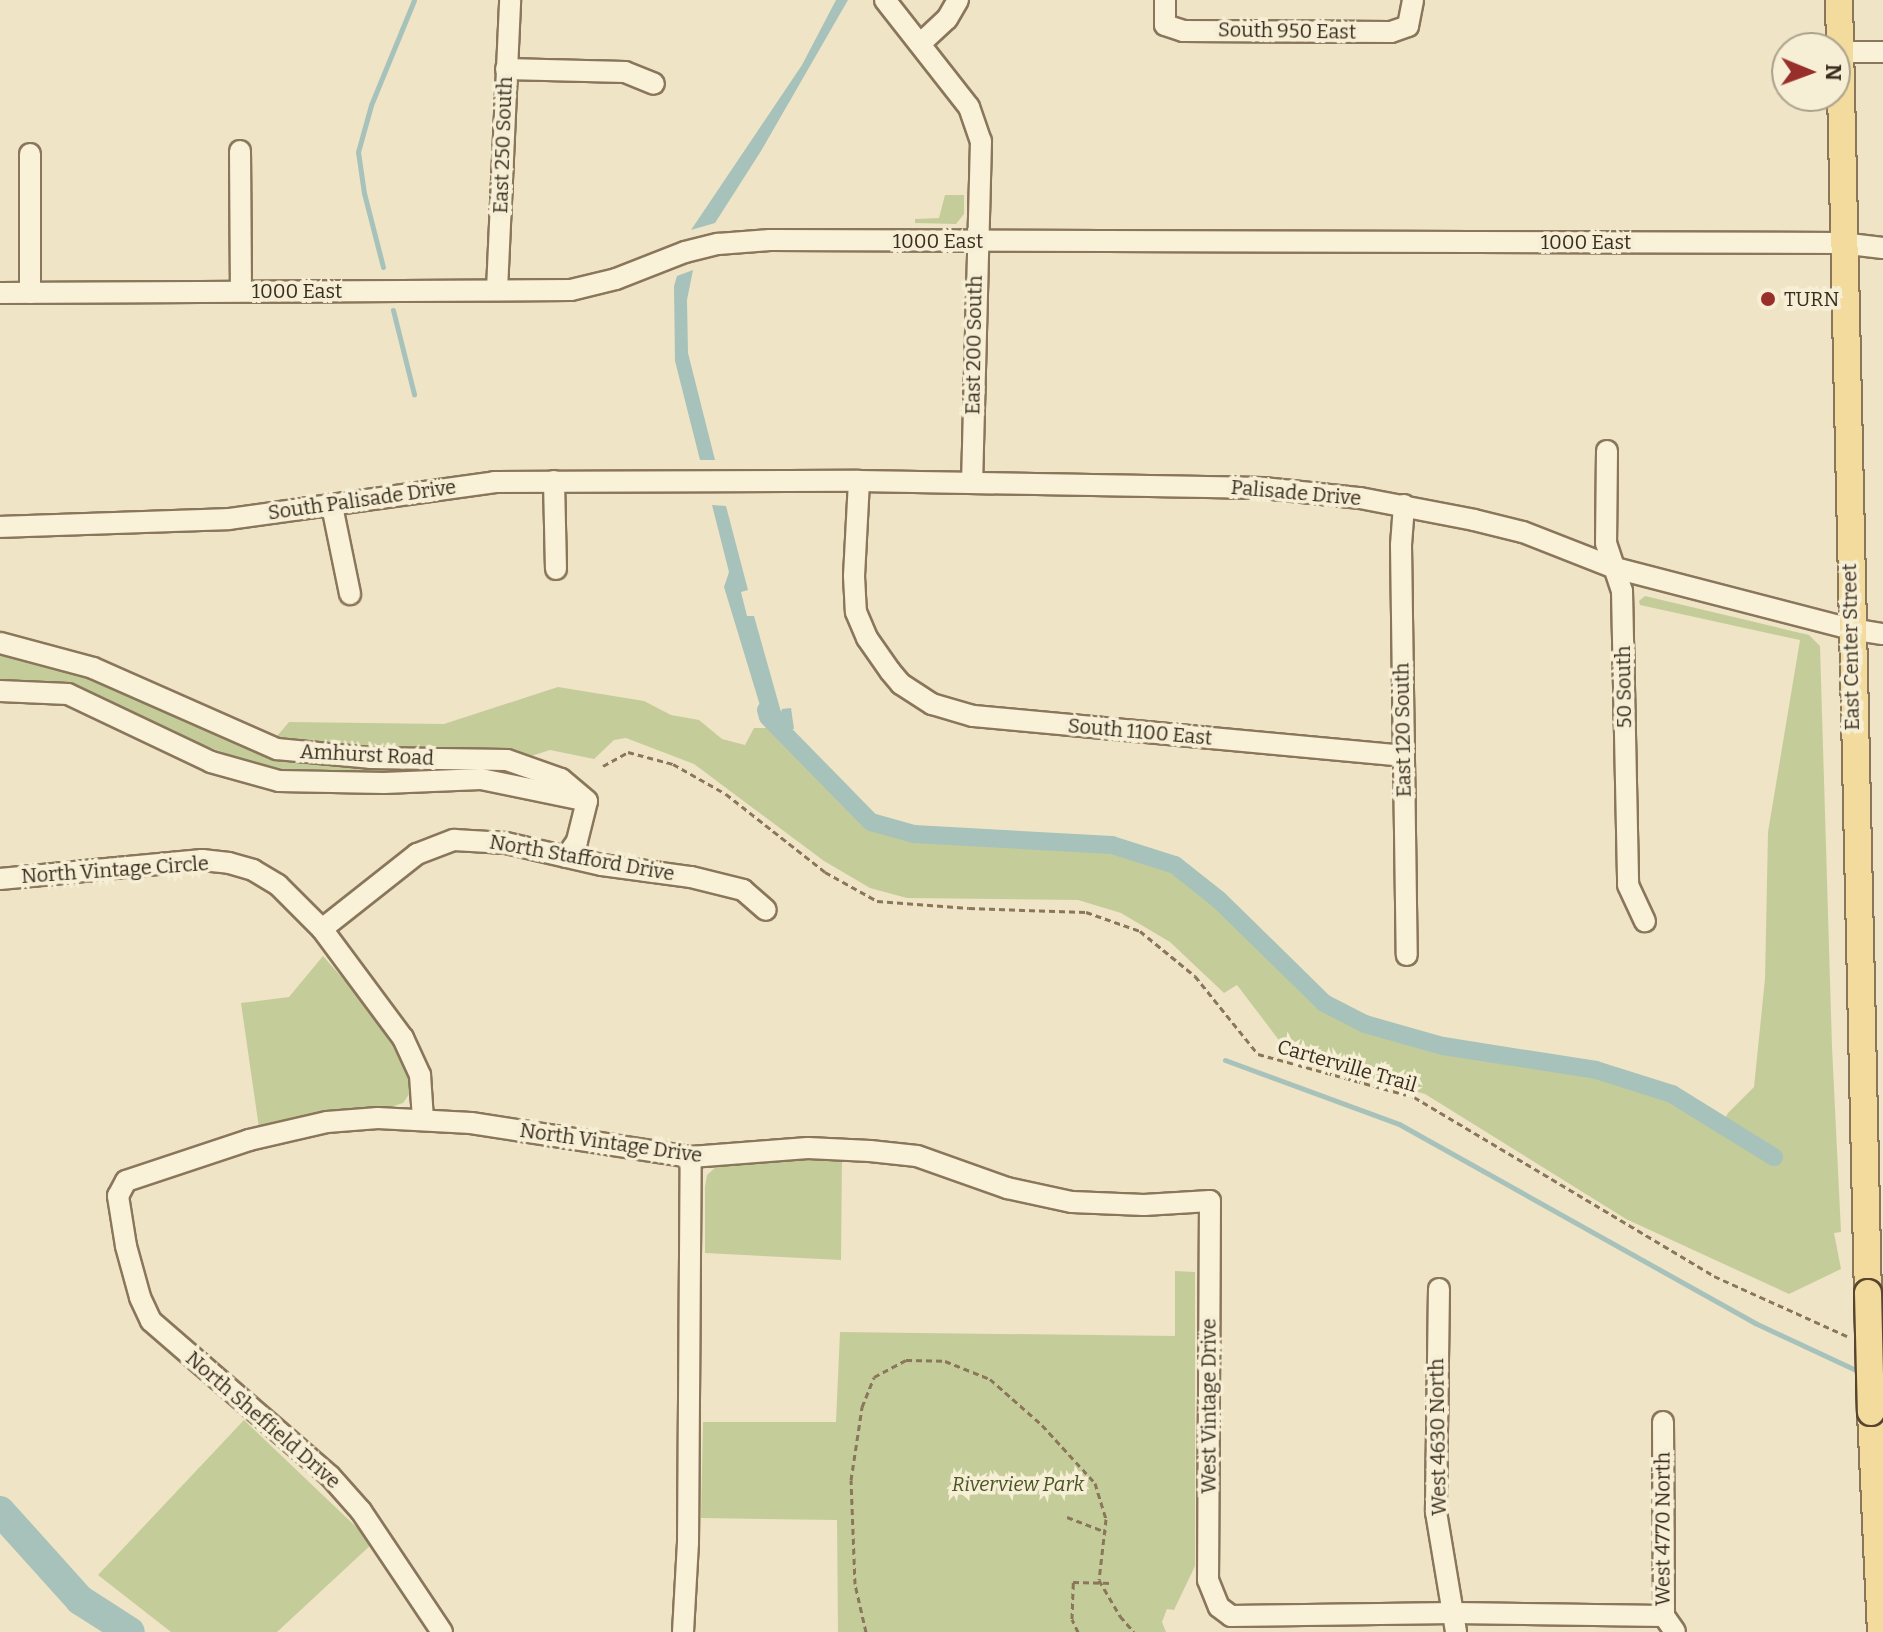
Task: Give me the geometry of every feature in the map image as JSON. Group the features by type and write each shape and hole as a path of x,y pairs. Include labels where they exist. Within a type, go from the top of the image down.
{"main road":[{"name":"East Center Street","path":"1839,0 1839,32"},
{"name":"East Center Street","path":"1840,112 1851,629 1872,1076 1868,1293 1881,1632"}],"street":[{"name":"East 250 South","path":"497,290 510,0"},
{"name":"East 200 South","path":"885,0 921,43 977,122 981,141 972,483"},
{"path":"921,43 947,19 958,0"},
{"name":"South 950 East","path":"1165,0 1165,25 1183,31 1391,32 1408,26 1413,0"},
{"path":"1851,52 1883,52"},
{"path":"506,69 625,72 654,84"},
{"path":"240,151 241,291"},
{"path":"30,154 30,293"},
{"name":"1000 East","path":"0,293 585,288 685,252 718,244 770,240 1841,243 1883,248"},
{"name":"50 South","path":"1607,451 1606,543 1622,591 1628,885 1645,921"},
{"path":"554,481 556,569"},
{"name":"Palisade Drive","path":"724,481 1263,488 1404,505 1523,532 1615,568 1851,629 1883,634"},
{"name":"South Palisade Drive","path":"0,527 214,520 494,482 724,481"},
{"name":"South 1100 East","path":"859,481 854,576 856,612 867,638 890,671 901,684 932,704 973,716 1403,756"},
{"name":"East 120 South","path":"1404,505 1401,545 1407,955"},
{"path":"332,506 350,594"},
{"name":"Amhurst Road","path":"0,643 93,668 277,749 370,758 507,760 561,779 587,801"},
{"path":"0,691 68,694 211,762 279,781 384,783 481,779 587,801 577,841 566,857"},
{"name":"North Stafford Drive","path":"322,929 417,854 454,840 506,843 566,857 691,877 743,890 766,910"},
{"name":"North Vintage Circle","path":"0,879 202,860 253,870 278,885 322,929 408,1046 420,1075 423,1119"},
{"name":"North Vintage Drive","path":"118,1196 126,1181 249,1140 327,1122 423,1119 691,1157 808,1148 917,1156 1007,1188 1072,1202 1144,1205 1210,1201"},
{"path":"683,1632 689,1517 691,1157"},
{"name":"North Sheffield Drive","path":"118,1196 133,1271 151,1321 330,1476 361,1511 442,1632"},
{"name":"West Vintage Drive","path":"1210,1201 1208,1580 1219,1607 1231,1616 1344,1624"},
{"name":"West 4630 North","path":"1439,1289 1436,1512 1455,1623"},
{"name":"West 4770 North","path":"1663,1422 1669,1624"},
{"path":"1344,1624 1669,1624"}],"path":[{"name":"Carterville Trail","path":"603,766 628,752 673,764 726,794 825,872 877,901 1086,912 1140,931 1195,976 1258,1054 1414,1097 1714,1276 1855,1340"},
{"path":"866,1632 855,1584 851,1480 862,1407 874,1377 906,1360 945,1361 990,1379 1042,1425 1095,1483 1106,1519 1099,1580 1134,1632"},
{"path":"1067,1517 1106,1532"},
{"path":"1078,1632 1072,1619 1073,1582 1099,1580 1113,1583"}],"green space":[{"path":"945,195 964,195 964,214 956,224 915,223 915,219 939,218"},
{"path":"1645,596 1809,635 1820,646 1841,1232 1834,1233 1841,1269 1789,1294 1626,1219 1425,1094 1291,1056 1237,985 1224,993 1170,942 1121,913 1078,900 907,898 870,888 824,861 694,764 626,738 614,740 594,759 550,750 469,776 279,775 60,687 0,682 0,652 96,675 266,749 289,722 444,724 558,687 644,701 671,715 699,720 722,739 745,745 754,728 771,728 856,815 894,834 1109,850 1168,868 1200,890 1323,1008 1384,1034 1500,1060 1595,1073 1669,1100 1719,1129 1728,1113 1754,1087 1765,979 1768,832 1800,640 1640,605 1639,601"},
{"path":"323,956 401,1045 414,1082 410,1093 403,1103 384,1109 259,1128 241,1003 289,997"},
{"path":"819,1156 842,1158 841,1260 705,1253 705,1187 707,1175 716,1167 725,1163"},
{"name":"Riverview Park","path":"1175,1271 1195,1272 1195,1566 1174,1610 1167,1609 1162,1622 1166,1632 838,1632 837,1520 701,1518 703,1422 836,1422 840,1332 1175,1336"},
{"path":"244,1420 373,1543 277,1632 171,1632 98,1575"}],"water":[{"path":"836,0 848,0 761,151 715,223 691,230 802,65"},
{"path":"693,270 687,300 688,353 715,460 700,460 675,361 674,286 677,276"},
{"path":"712,505 726,506 748,590 741,592 747,616 754,616 781,712 782,709 791,708 794,729 771,728 762,712 724,587 729,572"}],"waterway":[{"path":"383,267 364,193 358,152 371,105 414,0"},
{"path":"393,310 414,394"},
{"path":"766,710 768,717 871,822 914,834 1112,845 1175,865 1219,900 1324,1003 1365,1024 1443,1046 1596,1070 1672,1094 1774,1157"},
{"path":"1225,1060 1399,1124 1755,1323 1860,1372"},
{"path":"0,1511 80,1600 130,1632"}],"place":[{"name":"TURN","path":"1768,299"}]}
